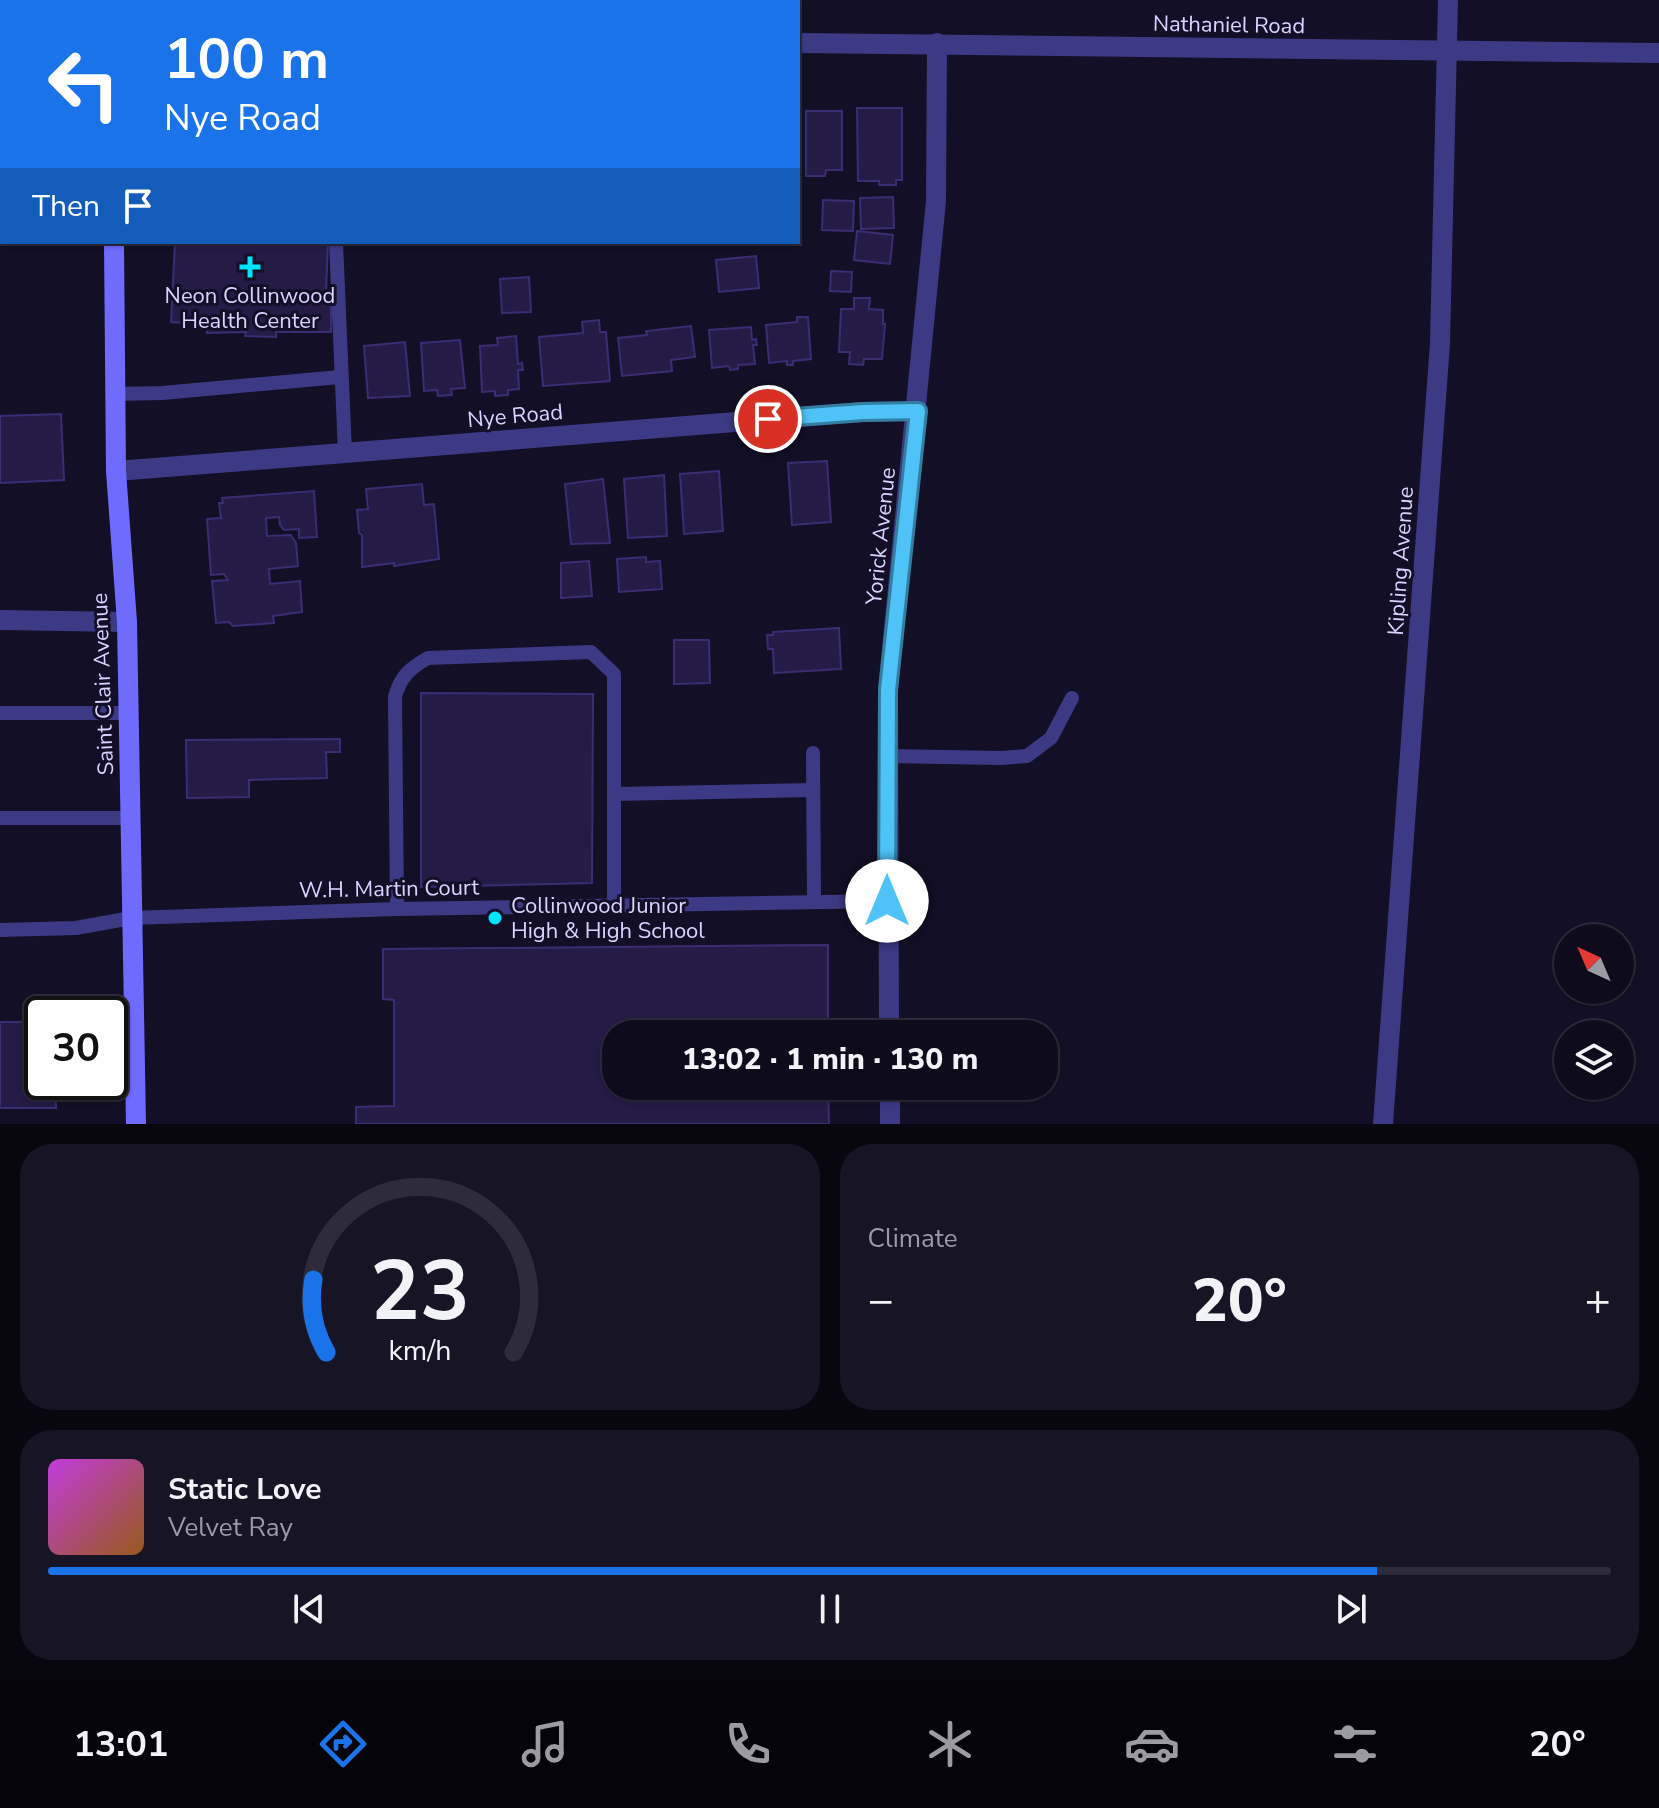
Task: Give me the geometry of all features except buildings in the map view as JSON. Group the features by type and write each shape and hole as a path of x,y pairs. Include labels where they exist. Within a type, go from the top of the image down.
{"street":[{"name":"Kipling Avenue","path":"1383,1124 1440,343 1448,0"},
{"name":"Nathaniel Road","path":"800,43 1659,53"},
{"name":"Yorick Avenue","path":"889,1020 888,690 918,411 936,201 937,43"},
{"name":"Saint Clair Avenue","path":"112,244 116,471 127,622 136,1124"},
{"name":"Nye Road","path":"116,471 863,412 918,411"},
{"path":"0,620 127,622"},
{"path":"890,1100 890,1124"}],"lane":[{"path":"336,244 345,453"},
{"path":"116,394 162,393 340,377"},
{"path":"397,909 395,697 399,681 411,668 428,658 591,652 614,674 614,907"},
{"path":"888,756 1027,756 1051,738 1072,698"},
{"path":"0,713 128,713"},
{"path":"813,753 814,901"},
{"path":"614,794 813,790"},
{"path":"0,818 130,818"},
{"name":"W.H. Martin Court","path":"0,930 76,928 131,918 397,909 887,901"}],"place":[{"name":"Neon Collinwood Health Center","path":"250,267"},
{"name":"Collinwood Junior High & High School","path":"495,918"}],"route":[{"path":"768,419 918,411 888,690 887,901"}]}
